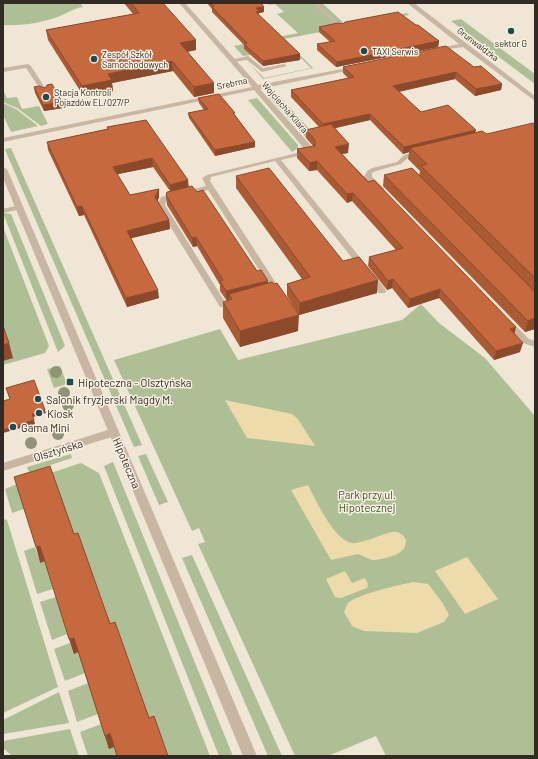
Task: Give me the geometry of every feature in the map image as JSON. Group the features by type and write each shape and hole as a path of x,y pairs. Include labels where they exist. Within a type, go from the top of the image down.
{"street":[{"name":"Wojciecha Kilara","path":"182,3 233,60 260,95 311,151"},
{"name":"Grunwaldzka","path":"410,3 535,99"},
{"path":"430,52 464,45"},
{"name":"Srebrna","path":"3,140 362,66"},
{"name":"Hipoteczna","path":"3,169 250,756"},
{"name":"Olsztyńska","path":"3,467 114,432"}],"lane":[{"path":"314,3 341,27"},
{"path":"233,60 249,58 262,70 284,66"},
{"path":"3,70 28,66 44,91"},
{"path":"277,294 206,181 206,178 311,151"},
{"path":"387,197 368,177 369,172 374,169 402,166 406,156 429,151"},
{"path":"277,159 382,291"},
{"path":"210,187 164,199 161,205 223,305 226,306 241,302"},
{"path":"3,211 19,207"},
{"path":"500,313 526,341 535,344"}],"green space":[{"path":"3,3 80,3 83,7 39,22 3,25"},
{"path":"267,3 322,3 346,25 407,13 409,15 284,39 313,68 263,79 249,63 264,78 311,68 302,59 244,49 251,55 243,56 234,46 298,33 277,14 284,12 275,4 269,5"},
{"path":"461,19 535,74 535,84 451,21"},
{"path":"3,90 7,98 17,97 22,109 39,106 48,124 41,126 17,108 3,102"},
{"path":"277,94 313,133 320,153 268,96"},
{"path":"257,98 298,145 298,148 292,152 248,100"},
{"path":"3,103 16,109 38,126 11,132 3,115"},
{"path":"11,148 142,445 134,447 6,152 5,149"},
{"path":"3,213 11,214 65,346 58,352"},
{"path":"3,227 49,346 45,353 3,365"},
{"name":"Park przy ul. Hipotecznej","path":"421,304 439,323 485,358 535,416 535,756 386,756 376,736 328,756 295,756 198,544 205,542 199,528 192,531 114,360 220,329 238,360 402,320"},
{"path":"60,366 67,384 54,388 47,369"},
{"path":"71,454 72,458 29,472 27,467"},
{"path":"146,454 168,502 159,505 138,456"},
{"path":"113,462 233,756 219,756 104,466"},
{"path":"81,463 99,473 210,756 166,756 24,509 12,513 5,489"},
{"path":"3,519 7,520 58,687 3,713"},
{"path":"35,547 40,563 45,561 53,589 37,594 24,551"},
{"path":"192,555 282,756 268,756 182,558"},
{"path":"56,597 67,634 52,640 40,602"},
{"path":"70,643 74,654 78,652 85,673 65,681 54,649"},
{"path":"88,683 98,714 77,722 68,691"},
{"path":"59,692 69,723 3,734 3,720"},
{"path":"101,724 109,749 114,747 117,756 88,756 80,732"},
{"path":"70,729 79,756 12,756 3,748 3,741"}],"sand":[{"path":"225,400 292,414 298,419 315,446 247,438"},
{"path":"308,485 321,511 334,530 341,537 349,542 356,543 396,532 402,535 406,540 403,549 396,555 376,560 372,560 358,554 331,560 291,490"},
{"path":"467,557 498,599 465,614 435,571"},
{"path":"345,571 352,583 365,578 368,584 367,588 341,598 335,597 326,579"},
{"path":"414,582 428,584 442,602 449,615 444,622 417,633 364,631 352,626 344,612 348,603 352,600 379,590"}],"building":[{"path":"131,3 163,3 196,40 180,43 214,83 194,87 172,61 108,74 112,80 82,86 46,30 139,13"},
{"path":"211,3 261,3 264,7 256,8 259,11 256,12 300,54 263,61 244,44 247,43 212,7 214,6"},
{"path":"398,12 439,41 337,62 317,44 335,41 319,27 338,23 343,24 345,22"},
{"path":"446,46 474,67 481,66 502,84 476,89 456,72 393,86 421,112 448,105 476,130 404,147 370,114 323,124 291,90 354,77 343,67"},
{"path":"52,84 62,102 43,105 34,87 39,86 45,88 47,85"},
{"path":"219,94 235,113 233,113 255,142 215,150 188,113 208,109 198,98"},
{"path":"146,120 188,180 170,185 152,158 113,167 130,195 159,189 155,197 169,220 127,231 158,290 126,298 82,206 77,207 47,142 108,129 107,127"},
{"path":"533,123 535,125 535,278 421,166 427,164 410,148 482,131 487,134"},
{"path":"331,124 349,144 335,147 368,182 374,180 516,327 510,329 523,343 496,351 440,289 410,299 393,279 388,281 369,257 403,248 353,193 347,194 317,161 310,163 297,149 315,146 315,140 306,130"},
{"path":"269,168 343,261 359,257 378,280 300,303 287,284 310,277 236,176"},
{"path":"412,168 535,291 535,318 528,321 384,175"},
{"path":"192,186 197,192 203,190 257,271 261,270 268,281 226,291 220,281 223,280 196,237 192,238 166,195 167,192"},
{"path":"272,282 274,284 277,283 299,315 240,331 223,302 232,299 229,294"},
{"path":"3,326 9,343 3,345"},
{"path":"34,380 45,410 32,414 34,420 3,430 3,401 10,399 6,388"},
{"path":"50,466 74,534 78,533 110,624 115,622 149,718 154,716 168,756 117,756 110,733 105,736 74,638 69,639 40,546 36,547 14,477"}],"place":[{"name":"sektor G","path":"511,31"},
{"name":"TAXI Serwis","path":"364,51"},
{"name":"Zespół Szkół Samochodowych","path":"94,59"},
{"name":"Stacja Kontroli Pojazdów EL/027/P","path":"46,97"},
{"name":"Hipoteczna - Olsztyńska","path":"70,382"},
{"name":"Salonik fryzjerski Magdy M.","path":"38,399"},
{"name":"Kiosk","path":"39,413"},
{"name":"Gama Mini","path":"13,427"}]}
